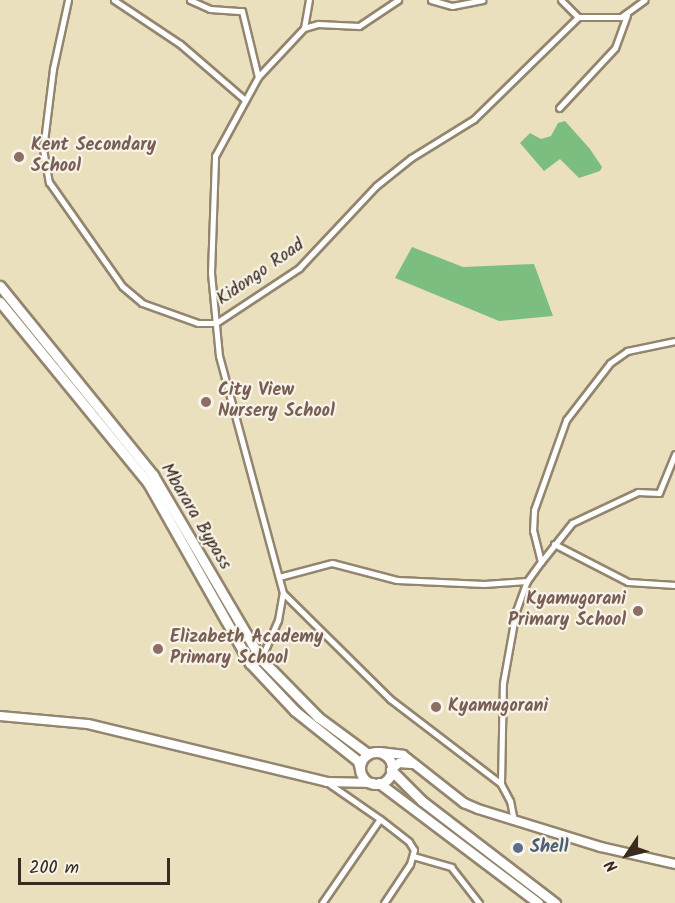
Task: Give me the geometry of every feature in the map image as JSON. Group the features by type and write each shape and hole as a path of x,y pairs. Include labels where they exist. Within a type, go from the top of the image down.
{"highway":[{"name":"Mbarara Bypass","path":"0,286 153,475 261,659 318,717 368,754"},
{"name":"Mbarara Bypass","path":"0,302 148,483 250,663 295,711 358,761 360,769"},
{"path":"538,903 360,769 368,754 380,752 389,759 392,770 422,801 555,903"},
{"path":"376,783 392,770"}],"main road":[{"path":"0,716 128,731 327,782 376,783"},
{"path":"380,752 402,755 421,767 464,803 514,821 675,864"},
{"path":"392,770 404,762 421,767"},
{"path":"338,782 351,779 360,769"}],"street":[{"name":"Kidongo Road","path":"68,0 53,69 43,149 49,182 99,257 131,296 178,317 216,323 276,285 315,255 376,186 411,158 474,119 578,17"},
{"path":"114,0 180,44 245,100"},
{"path":"190,0 210,9 242,11 258,77"},
{"path":"304,28 309,0"},
{"path":"261,659 278,620 283,593 219,356 211,273 215,156 258,77 304,28 318,24 356,27 398,0"},
{"path":"431,0 452,6 482,0"},
{"path":"561,0 578,17 627,15"},
{"path":"559,108 615,48 627,15 644,0"},
{"path":"541,562 533,531 534,510 566,420 617,357 650,345 675,341"},
{"path":"501,784 503,683 510,635 527,581 554,544 578,520 638,492 659,494 675,454"},
{"path":"554,544 628,582 675,585"},
{"path":"279,577 332,562 397,580 484,584 527,581"},
{"path":"283,593 390,699 501,784 510,801 514,821"},
{"path":"327,782 411,844 413,856 384,903"},
{"path":"322,903 380,819"},
{"path":"413,856 451,867 479,903"}],"green space":[{"path":"565,121 590,149 602,167 600,171 579,178 560,159 544,171 520,143 530,133 541,139 551,136 558,123"},
{"path":"412,247 463,267 534,264 553,316 499,321 395,278"}],"place":[{"name":"Kent Secondary School","path":"19,157"},
{"name":"City View Nursery School","path":"206,402"},
{"name":"Kyamugorani Primary School","path":"638,611"},
{"name":"Elizabeth Academy Primary School","path":"158,649"},
{"name":"Kyamugorani","path":"436,707"},
{"name":"Shell","path":"518,848"}]}
